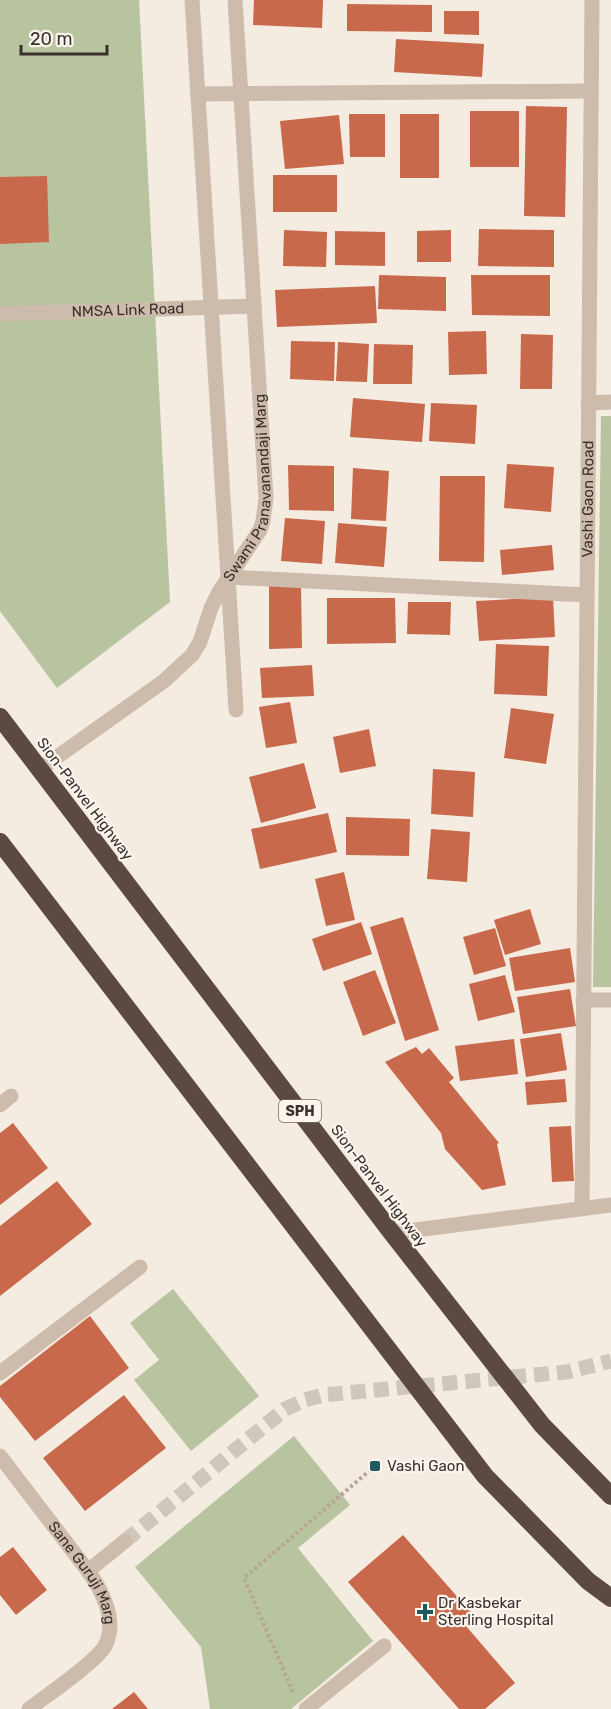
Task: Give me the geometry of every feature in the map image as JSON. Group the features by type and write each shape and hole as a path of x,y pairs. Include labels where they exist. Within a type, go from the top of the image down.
{"highway":[{"name":"Sion-Panvel Highway","path":"0,717 392,1233 542,1425 611,1496"},
{"path":"0,842 485,1476 588,1581 611,1598"}],"street":[{"name":"Swami Pranavanandaji Marg","path":"192,0 228,578"},
{"name":"Swami Pranavanandaji Marg","path":"228,578 255,539 264,521 265,510 235,0"},
{"name":"Vashi Gaon Road","path":"582,1209 592,0"},
{"path":"198,94 591,91"},
{"name":"NMSA Link Road","path":"0,314 254,306"},
{"path":"588,402 611,402"},
{"path":"228,578 586,595"},
{"path":"228,578 236,710"},
{"path":"40,769 183,665 200,642 211,608 228,578"},
{"path":"583,1000 611,1000"},
{"path":"392,1233 611,1205"},
{"path":"0,1373 140,1267"},
{"name":"Sane Guruji Marg","path":"0,1456 88,1571 100,1589 107,1607 109,1627 106,1645 94,1659 29,1709"},
{"path":"88,1571 125,1541"},
{"path":"301,1704 384,1646"}],"path":[{"path":"301,1704 244,1578 375,1466"}],"green space":[{"path":"0,0 139,0 170,602 57,688 0,611"},
{"path":"601,416 611,416 611,987 593,987"},
{"path":"173,1289 259,1396 191,1451 134,1380 159,1360 130,1323"},
{"path":"294,1436 350,1505 298,1548 373,1641 291,1709 210,1709 201,1647 135,1567"}],"building":[{"path":"254,0 323,0 322,28 253,25"},
{"path":"347,4 432,5 432,32 347,31"},
{"path":"444,11 479,11 479,35 444,34"},
{"path":"396,39 484,44 482,77 394,72"},
{"path":"526,106 567,107 565,217 524,216"},
{"path":"470,111 519,111 519,167 470,167"},
{"path":"349,114 385,114 385,157 350,157"},
{"path":"400,114 439,114 439,178 400,178"},
{"path":"339,115 344,164 285,169 280,121"},
{"path":"273,175 337,175 337,212 273,212"},
{"path":"47,176 49,242 0,244 0,177"},
{"path":"479,229 554,230 554,267 478,266"},
{"path":"284,230 327,232 326,267 283,266"},
{"path":"451,230 451,262 417,262 417,231"},
{"path":"335,231 385,232 385,266 335,265"},
{"path":"379,275 446,277 446,311 378,309"},
{"path":"471,275 550,275 550,316 472,315"},
{"path":"375,286 377,323 277,327 275,290"},
{"path":"486,331 487,374 449,375 448,332"},
{"path":"521,334 553,335 552,389 520,389"},
{"path":"291,341 335,342 334,381 290,379"},
{"path":"338,342 369,344 367,382 336,381"},
{"path":"374,344 413,345 412,384 373,384"},
{"path":"353,398 425,404 422,442 350,437"},
{"path":"431,403 477,405 475,444 429,441"},
{"path":"507,464 554,467 551,512 504,508"},
{"path":"288,465 334,466 334,511 289,510"},
{"path":"353,468 389,471 386,521 351,519"},
{"path":"440,476 485,476 484,562 439,561"},
{"path":"285,518 325,521 322,564 281,561"},
{"path":"338,523 387,527 384,567 335,563"},
{"path":"552,545 554,570 502,575 500,550"},
{"path":"269,585 301,585 302,648 269,649"},
{"path":"553,597 555,637 479,641 476,601"},
{"path":"327,598 395,598 396,643 327,644"},
{"path":"408,602 451,602 450,635 407,634"},
{"path":"496,644 549,646 547,696 494,694"},
{"path":"312,665 314,696 262,698 260,668"},
{"path":"290,702 297,743 266,748 259,707"},
{"path":"511,708 554,714 546,764 504,758"},
{"path":"369,729 376,766 340,773 333,737"},
{"path":"304,763 316,808 261,823 249,777"},
{"path":"433,769 475,772 473,817 431,814"},
{"path":"328,813 337,852 260,869 251,829"},
{"path":"346,817 410,819 409,856 346,855"},
{"path":"431,829 470,832 467,882 427,879"},
{"path":"344,872 355,920 326,926 315,879"},
{"path":"530,909 541,944 505,955 494,920"},
{"path":"403,917 439,1030 405,1041 370,927"},
{"path":"361,922 372,954 323,971 312,939"},
{"path":"495,928 506,966 474,975 463,937"},
{"path":"570,948 575,982 515,991 509,958"},
{"path":"375,970 396,1023 363,1036 343,982"},
{"path":"505,975 515,1012 478,1021 469,984"},
{"path":"570,989 576,1026 523,1034 517,997"},
{"path":"561,1033 567,1070 526,1077 520,1039"},
{"path":"514,1039 518,1074 460,1081 455,1046"},
{"path":"416,1047 422,1054 429,1048 454,1078 449,1082 499,1143 497,1144 506,1185 482,1190 445,1149 441,1133 385,1062"},
{"path":"565,1079 567,1102 527,1105 525,1082"},
{"path":"13,1123 48,1168 0,1205 0,1133"},
{"path":"571,1126 574,1181 552,1182 549,1127"},
{"path":"57,1181 92,1224 0,1296 0,1226"},
{"path":"90,1316 129,1368 35,1441 0,1397 0,1386"},
{"path":"124,1395 166,1448 85,1511 43,1458"},
{"path":"403,1535 476,1618 466,1626 515,1683 485,1709 459,1709 348,1582"},
{"path":"13,1547 47,1590 16,1615 0,1595 0,1557"},
{"path":"134,1692 148,1709 112,1709"}],"tunnel":[{"path":"125,1541 285,1409 305,1400 323,1395 566,1372 611,1361"}],"place":[{"name":"Vashi Gaon","path":"375,1466"},
{"name":"Dr Kasbekar Sterling Hospital","path":"425,1612"}]}
